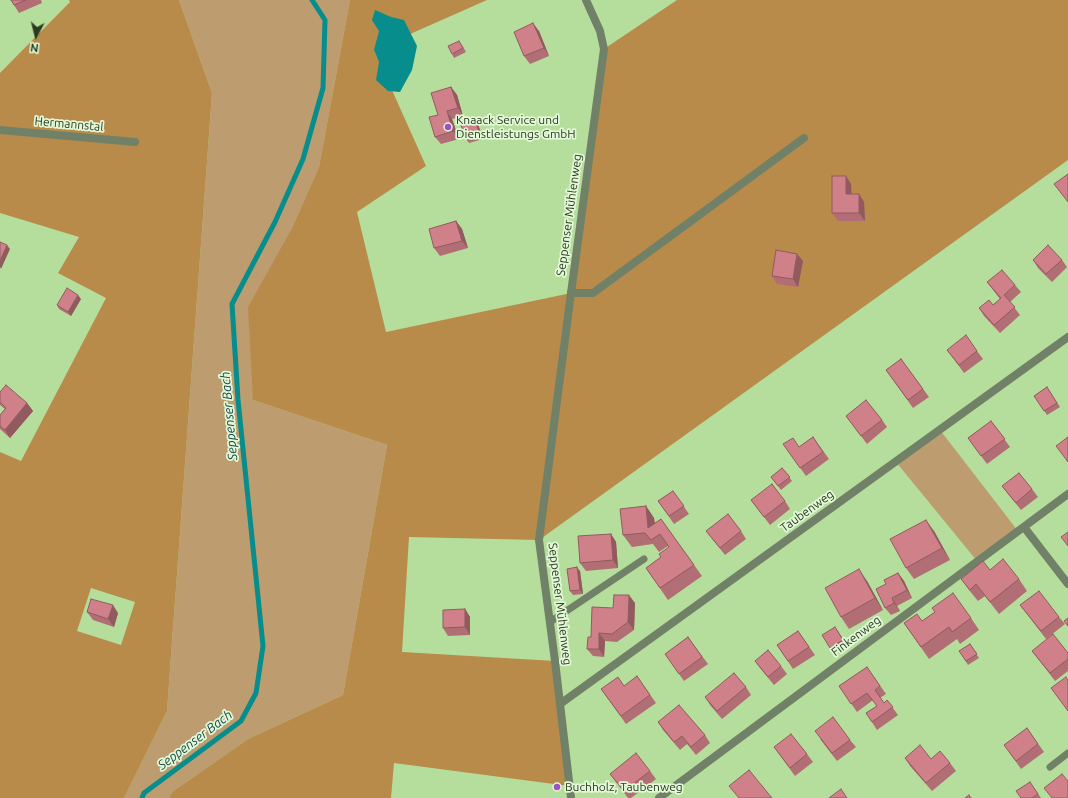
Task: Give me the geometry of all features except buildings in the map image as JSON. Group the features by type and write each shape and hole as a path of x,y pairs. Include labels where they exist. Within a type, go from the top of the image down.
{"street":[{"name":"Seppenser Mühlenweg","path":"571,798 539,540 604,49 600,31 586,0"},
{"name":"Hermannstal","path":"0,130 135,142"},
{"name":"Seppenser Mühlenweg","path":"571,293 593,293 804,138"},
{"name":"Taubenweg","path":"560,704 1068,337"},
{"name":"Finkenweg","path":"659,798 1068,494"},
{"path":"1024,527 1068,584"}],"lane":[{"path":"550,622 644,559"},
{"path":"1050,767 1068,753"}],"shaded area":[{"path":"69,0 179,0 212,93 167,711 124,798 0,798 0,452 21,461 106,298 58,273 79,237 0,213 0,73 70,2","holes":["91,588 135,602 121,645 77,631"]},
{"path":"179,0 350,0 319,167 291,230 253,400 387,445 343,695 248,739 172,792 169,798 124,798 167,711 212,93"},
{"path":"350,0 487,0 374,50 426,166 357,212 386,332 571,293 604,49 677,0 1068,0 1068,160 539,540 409,537 402,652 555,661 569,786 394,763 391,798 169,798 172,792 248,739 343,695 387,445 253,400 248,307 291,230 319,167"},
{"path":"940,430 1018,531 977,561 896,462"}],"water":[{"path":"375,10 391,17 404,20 417,46 412,70 400,92 388,91 376,80 379,62 374,50 379,31 372,20"}],"waterway":[{"name":"Seppenser Bach","path":"142,798 144,793 241,721 256,693 263,646 238,400 232,304 275,222 303,159 323,88 325,20 312,0"}],"place":[{"name":"Knaack Service und Dienstleistungs GmbH","path":"448,127"},
{"name":"Buchholz, Taubenweg","path":"557,787"}]}
